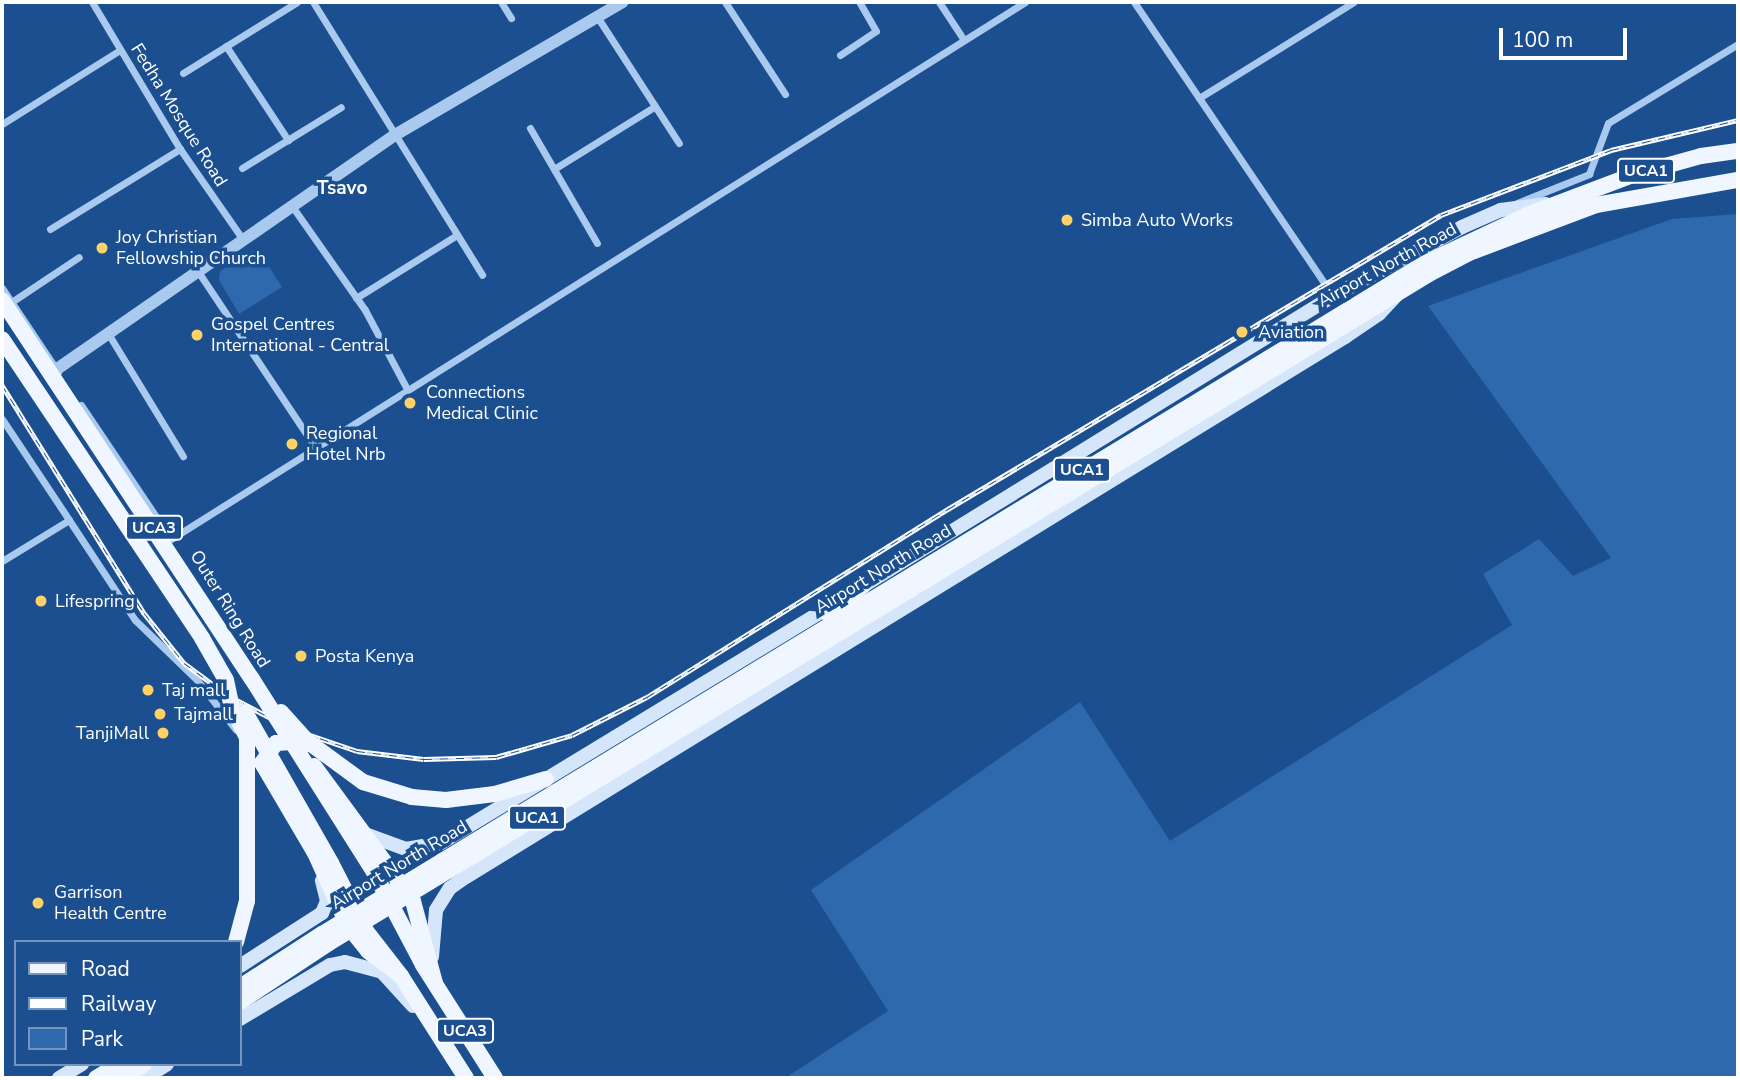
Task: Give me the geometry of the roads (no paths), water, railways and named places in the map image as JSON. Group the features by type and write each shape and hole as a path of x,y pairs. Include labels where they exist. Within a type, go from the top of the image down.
{"main road":[{"name":"Airport North Road","path":"242,1001 621,760 766,663 1335,314 1425,263 1557,204 1633,175 1701,156 1738,151"},
{"path":"1701,156 1707,185"},
{"name":"Airport North Road","path":"242,986 1469,253 1573,212 1738,180"},
{"name":"Airport North Road","path":"368,835 397,847 430,847 863,586 1333,296 1501,211 1557,204"},
{"name":"Airport North Road","path":"432,961 433,920 450,888 1345,337 1379,314 1400,292"},
{"name":"Outer Ring Road","path":"7,301 374,872 435,983"},
{"name":"UCA3","path":"2,338 202,638 286,778 366,931 401,976 424,1016"},
{"path":"766,663 863,586"},
{"path":"251,679 307,741 363,782 412,797 446,800 495,794 546,779"},
{"path":"226,680 232,708 247,738 247,901 237,940"},
{"path":"401,976 355,938 315,853 262,763 276,743 298,744 368,835 413,901 432,961 435,983"},
{"name":"Airport North Road","path":"242,965 322,913 327,901 315,853"},
{"path":"242,1018 330,965 345,962 382,972 424,1016 466,1078"},
{"name":"UCA3","path":"435,983 495,1078"},
{"path":"59,1078 79,1066"},
{"path":"96,1078 157,1066"}],"street":[{"name":"Fedha Mosque Road","path":"92,2 180,149 245,242"},
{"path":"183,73 297,2"},
{"path":"313,2 482,275"},
{"path":"501,2 511,18"},
{"path":"623,2 395,135 294,209 55,374 171,539 317,450 407,389 1025,2"},
{"path":"726,2 785,94"},
{"path":"840,55 876,30 859,2"},
{"path":"939,2 964,40"},
{"path":"1133,2 1333,296"},
{"path":"1199,98 1354,2"},
{"path":"597,18 679,143"},
{"path":"1501,211 1589,174 1608,123 1738,44"},
{"path":"226,46 288,140"},
{"path":"2,124 120,50"},
{"path":"242,168 341,107"},
{"path":"555,169 654,107"},
{"path":"530,128 597,243"},
{"path":"50,229 180,149"},
{"path":"294,209 356,298 407,389"},
{"path":"356,298 457,235"},
{"path":"2,288 7,301 79,257"},
{"path":"199,273 317,450"},
{"path":"109,335 183,456"},
{"path":"2,419 135,620 197,680 262,763"},
{"path":"2,561 69,520"}],"railway":[{"path":"2,385 144,613 184,663 229,696 290,728 357,751 424,759 496,757 572,735 647,697 948,509 1441,215 1611,150 1738,120"}],"place":[{"name":"Simba Auto Works","path":"1067,220"},
{"name":"Joy Christian Fellowship Church","path":"102,248"},
{"name":"Aviation","path":"1242,332"},
{"name":"Gospel Centres International - Central","path":"197,335"},
{"name":"Connections Medical Clinic","path":"410,403"},
{"name":"Regional Hotel Nrb","path":"292,444"},
{"name":"Lifespring","path":"41,601"},
{"name":"Posta Kenya","path":"301,656"},
{"name":"Taj mall","path":"148,690"},
{"name":"Tajmall","path":"160,714"},
{"name":"TanjiMall","path":"163,733"},
{"name":"Garrison Health Centre","path":"38,903"}],"district":[{"name":"Tsavo","path":"342,189"}]}
